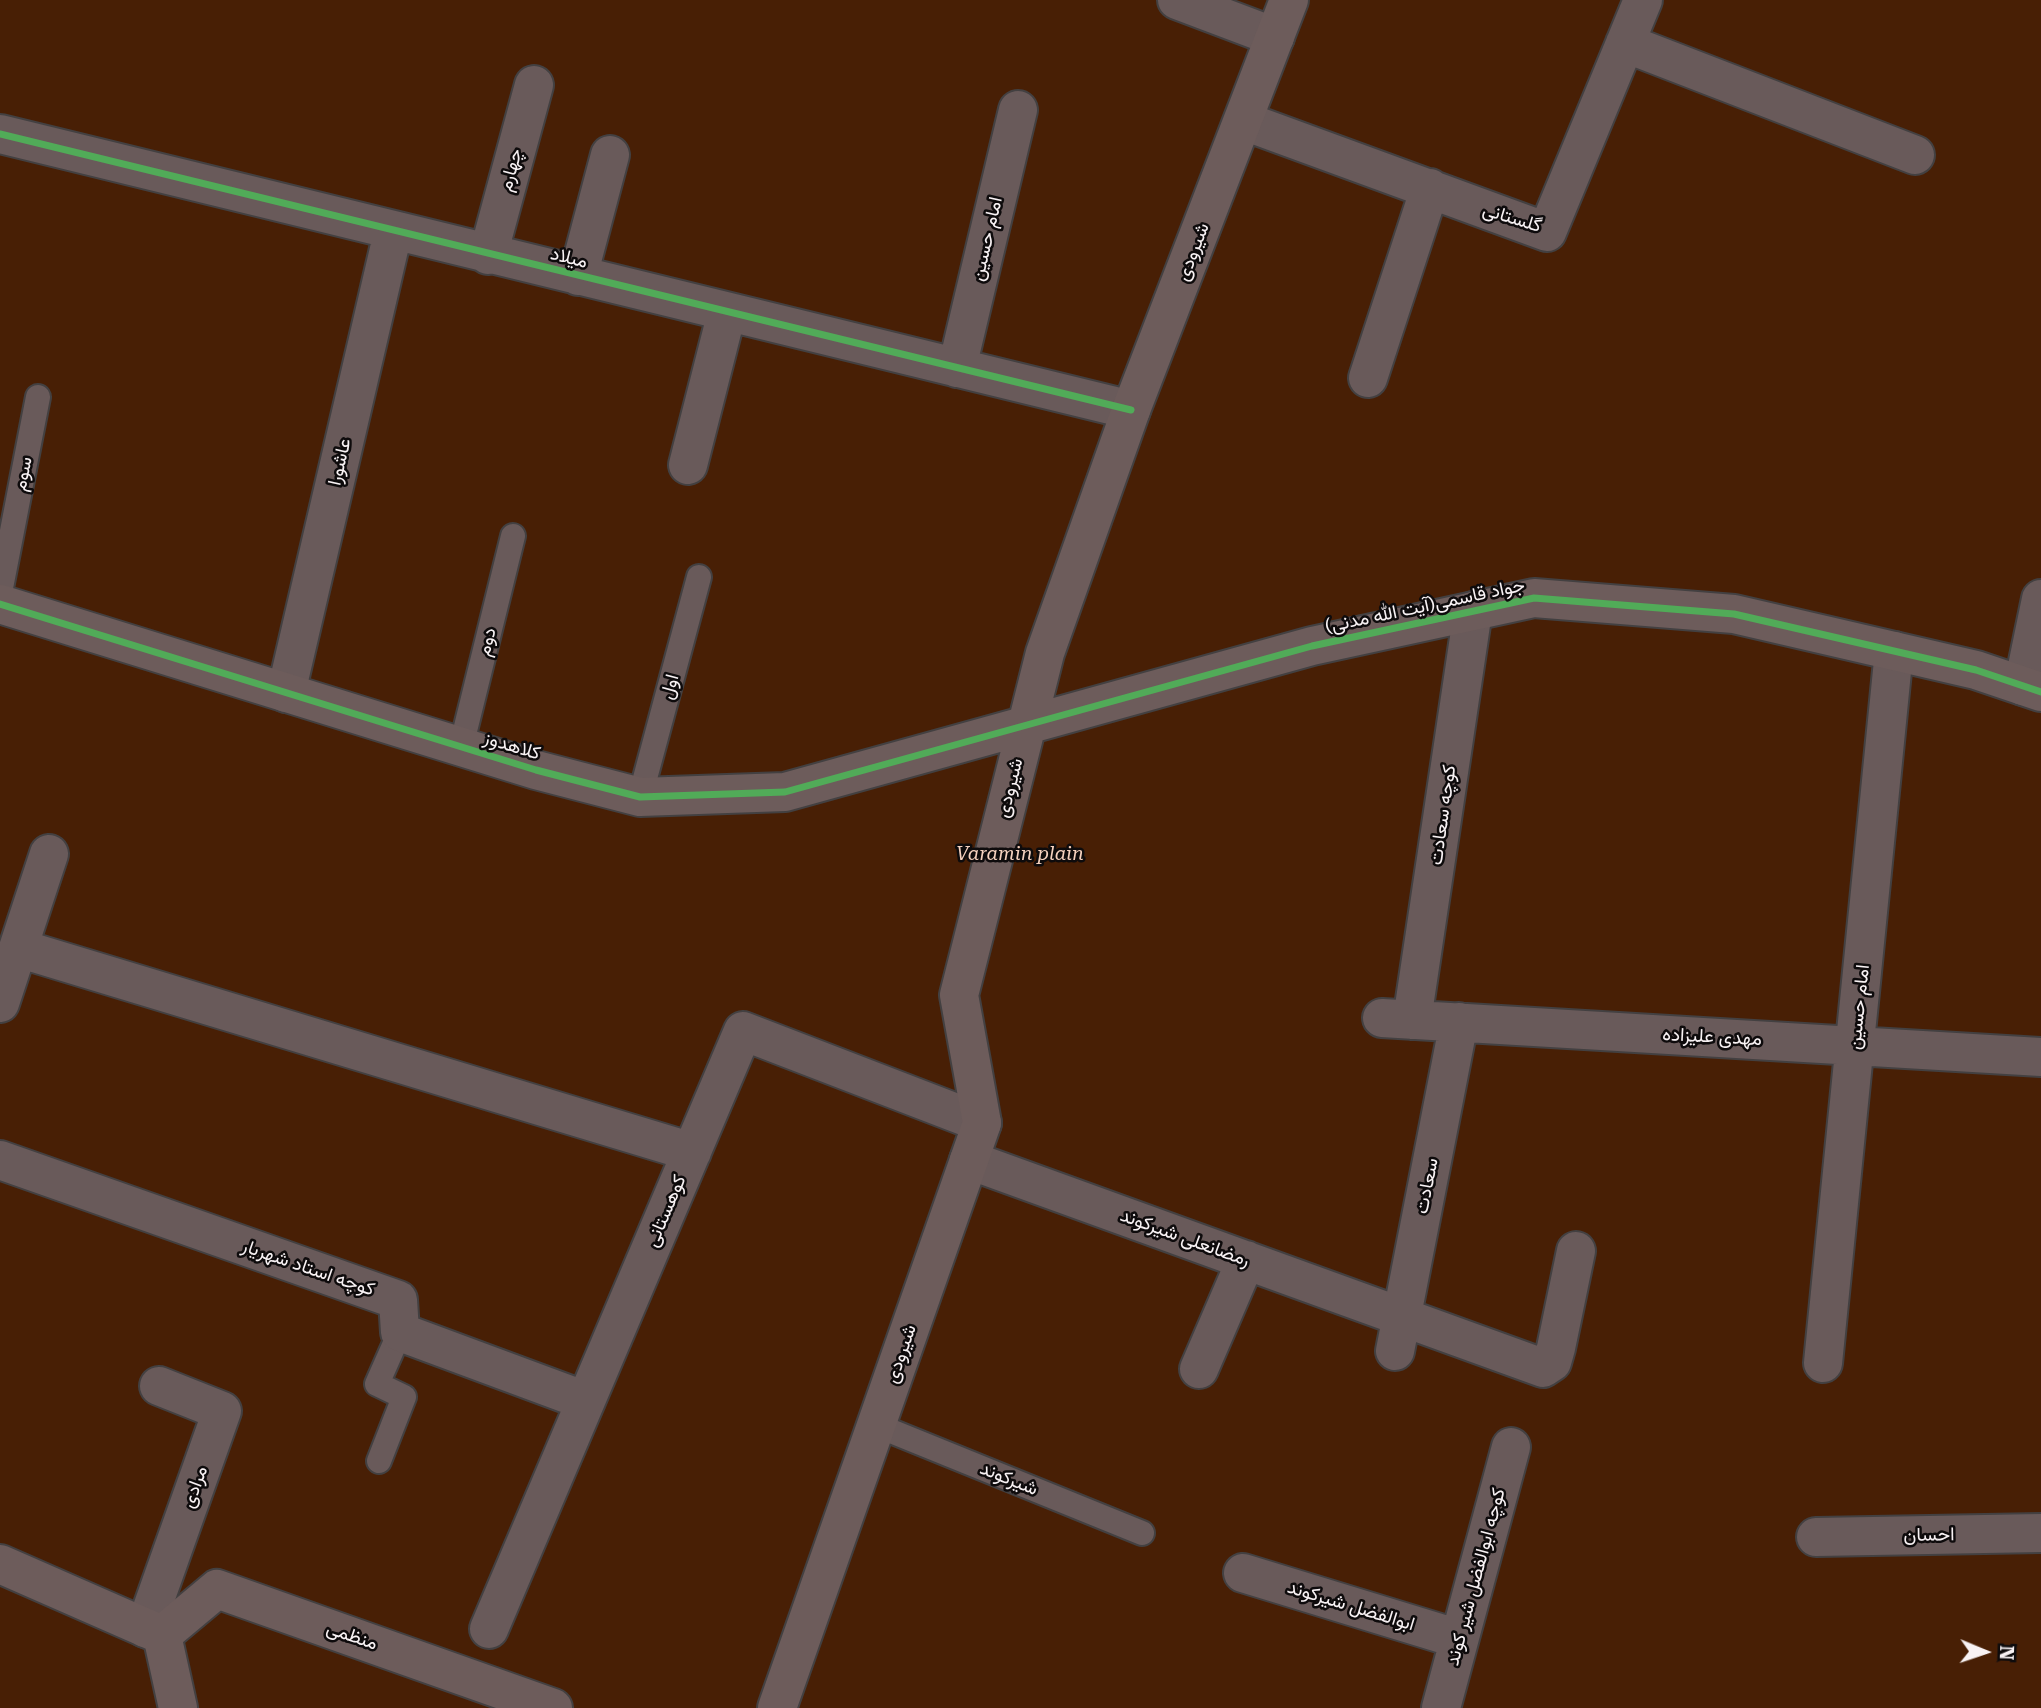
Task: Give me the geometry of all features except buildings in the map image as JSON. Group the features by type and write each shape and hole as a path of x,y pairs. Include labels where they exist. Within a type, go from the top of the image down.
{"street":[{"path":"1178,0 1275,37"},
{"name":"شیرودی","path":"777,1708 982,1123 959,995 1045,653 1131,410 1289,0"},
{"name":"گلستانی","path":"1244,121 1547,232 1643,0"},
{"path":"1625,43 1915,155"},
{"name":"چهارم","path":"488,255 534,85"},
{"name":"امام حسین","path":"957,368 1018,110"},
{"name":"میلاد","path":"0,134 1131,410"},
{"path":"578,276 610,155"},
{"path":"1368,378 1430,188"},
{"name":"عاشورا","path":"286,693 393,232"},
{"path":"688,465 727,312"},
{"name":"جواد قاسمی(آیت الله مدنی)","path":"1025,725 1312,646 1534,598 1734,614 1976,670 2032,689"},
{"path":"2032,689 2041,599"},
{"name":"کلاهدوز","path":"0,604 461,747 640,797 785,792 1025,725"},
{"name":"کوچه سعادت","path":"1397,1019 1473,611"},
{"name":"امام حسین","path":"1823,1363 1894,651"},
{"path":"0,1003 49,854"},
{"path":"18,948 692,1152"},
{"name":"مهدی علیزاده","path":"1397,1019 2041,1057"},
{"name":"سعادت","path":"1398,1334 1459,1022"},
{"name":"کوهستانی","path":"489,1629 743,1031 982,1123"},
{"name":"کوچه استاد شهریار","path":"0,1160 398,1300 400,1332"},
{"name":"رمضانعلی شیرکوند","path":"969,1160 1246,1260 1398,1334 1543,1368 1552,1362 1556,1348 1576,1251"},
{"path":"1199,1369 1246,1260"},
{"path":"400,1332 586,1401"},
{"name":"مرادی","path":"154,1631 222,1411 159,1386"},
{"name":"کوچه ابوالفضل شیر کوند","path":"1441,1708 1511,1447"},
{"name":"احسان","path":"1816,1537 2041,1533"},
{"path":"0,1564 154,1631 178,1708"},
{"name":"ابوالفضل شیرکوند","path":"1243,1573 1459,1639"},
{"name":"منظمی","path":"154,1631 217,1589 553,1708"}],"lane":[{"name":"سوم","path":"0,593 37,397"},
{"name":"دوم","path":"461,747 513,536"},
{"name":"اول","path":"640,797 699,577"},
{"path":"379,1461 404,1397 377,1384 400,1332"},
{"name":"شیرکوند","path":"876,1425 1142,1533"}],"green space":[{"name":"Varamin plain","path":"0,0 2041,0 2041,1708 0,1708"}],"cycle path":[{"path":"0,134 1131,410"},
{"path":"0,604 536,770 640,797 785,792 1312,646 1534,598 1734,614 1976,670 2041,692"}]}
